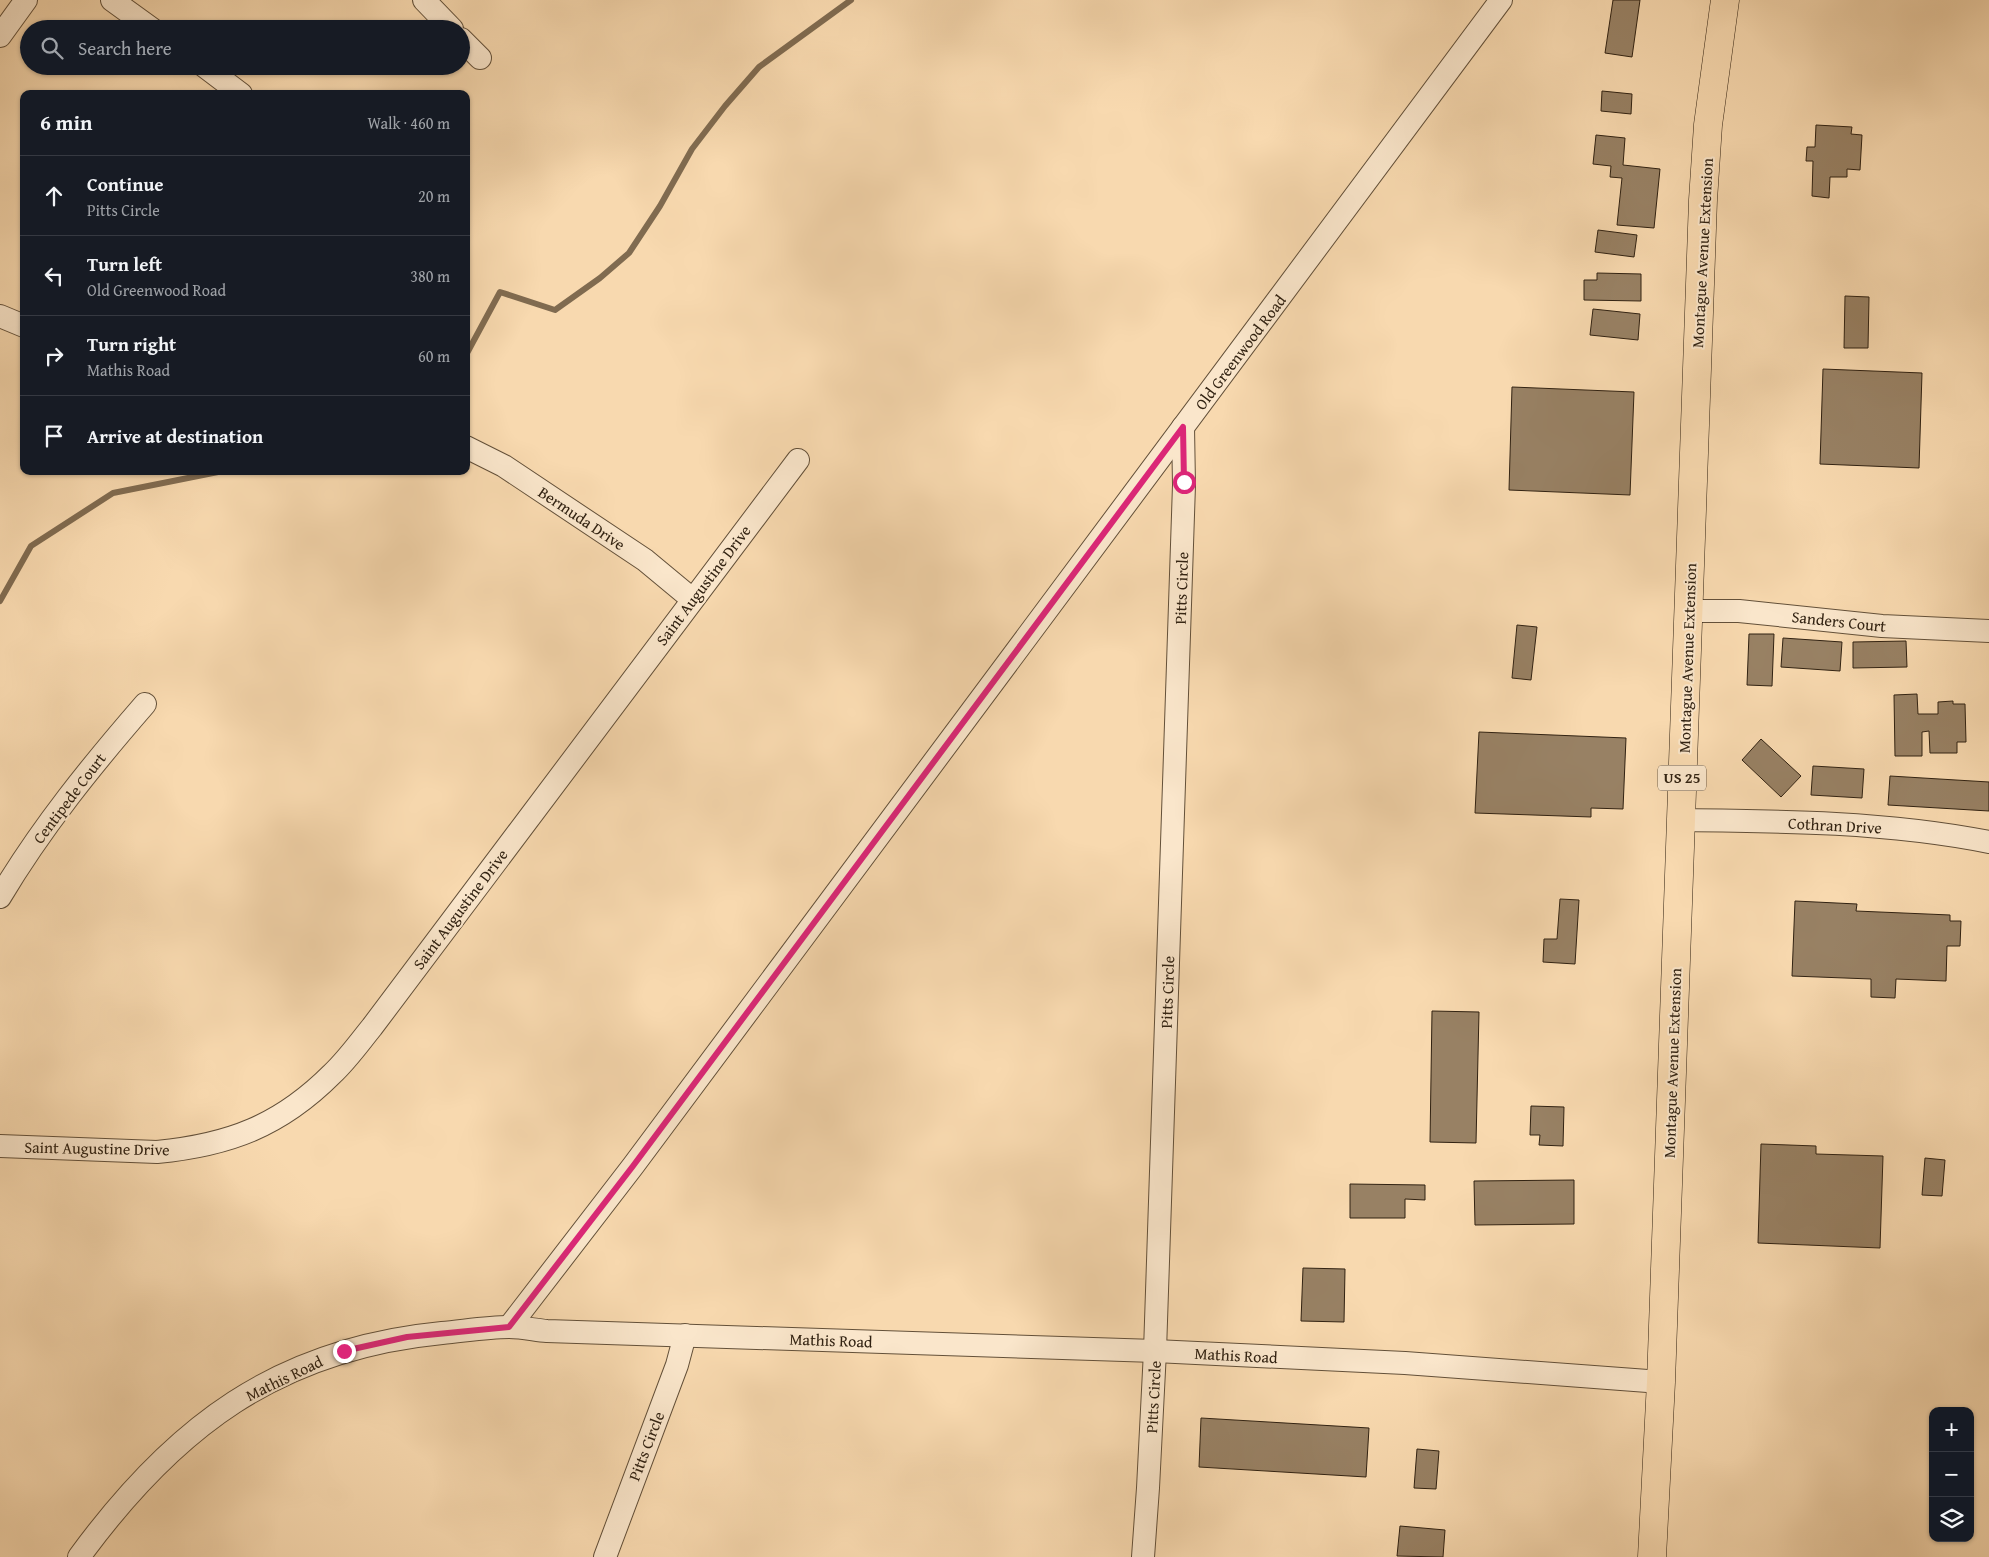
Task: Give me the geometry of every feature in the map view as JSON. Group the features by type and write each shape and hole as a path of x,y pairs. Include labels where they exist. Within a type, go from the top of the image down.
{"highway":[{"name":"Montague Avenue Extension","path":"1652,1557 1661,1382 1703,200 1708,125 1725,0"}],"street":[{"path":"0,36 26,0"},
{"path":"112,0 140,20"},
{"path":"424,0 443,20"},
{"name":"Old Greenwood Road","path":"509,1327 633,1166 1501,0"},
{"path":"470,48 480,58"},
{"path":"216,75 236,90"},
{"path":"0,316 20,324"},
{"name":"Pitts Circle","path":"1143,1557 1155,1351 1184,485 1183,427"},
{"name":"Bermuda Drive","path":"470,449 504,466 645,560 692,599"},
{"name":"Saint Augustine Drive","path":"0,1146 157,1152 180,1150 216,1143 256,1129 303,1100 333,1074 372,1027 798,460"},
{"name":"Sanders Court","path":"1689,611 1739,611 1882,626 1989,631"},
{"name":"Centipede Court","path":"0,897 22,860 96,760 144,704"},
{"name":"Cothran Drive","path":"1681,820 1853,825 1916,830 1989,842"},
{"name":"Mathis Road","path":"79,1557 130,1492 165,1456 194,1431 250,1392 281,1376 344,1351 407,1337 509,1327 547,1331 1155,1351 1405,1363 1661,1382"},
{"name":"Pitts Circle","path":"605,1557 677,1365 685,1335"}],"building":[{"path":"1613,0 1640,0 1632,57 1605,53"},
{"path":"1602,91 1632,94 1631,114 1601,111"},
{"path":"1816,125 1852,127 1851,134 1862,135 1860,170 1847,169 1847,177 1830,177 1829,198 1812,196 1813,161 1806,161 1807,147 1815,147"},
{"path":"1596,135 1625,138 1623,165 1660,169 1654,228 1617,225 1622,178 1610,177 1611,166 1593,164"},
{"path":"1598,230 1637,235 1634,257 1595,252"},
{"path":"1597,273 1641,274 1641,301 1584,300 1584,280 1597,280"},
{"path":"1845,296 1869,297 1868,348 1844,348"},
{"path":"1593,309 1640,314 1638,340 1590,335"},
{"path":"1823,369 1922,373 1919,468 1820,464"},
{"path":"1512,387 1634,392 1630,495 1509,490"},
{"path":"1517,625 1537,627 1531,680 1512,678"},
{"path":"1749,634 1774,634 1772,686 1747,685"},
{"path":"1783,638 1842,642 1840,671 1781,667"},
{"path":"1906,641 1907,667 1853,668 1853,642"},
{"path":"1917,694 1918,714 1938,714 1938,702 1953,701 1953,704 1965,704 1966,742 1957,742 1957,753 1930,753 1929,731 1922,732 1922,756 1895,756 1894,695"},
{"path":"1479,732 1626,738 1623,809 1591,808 1591,817 1475,813"},
{"path":"1761,739 1801,776 1781,797 1742,760"},
{"path":"1813,766 1864,769 1862,798 1811,795"},
{"path":"1890,776 1989,782 1989,811 1888,805"},
{"path":"1560,899 1579,900 1575,964 1543,962 1544,939 1557,939"},
{"path":"1795,901 1857,904 1856,911 1950,915 1950,921 1961,921 1960,946 1947,946 1946,981 1896,979 1895,998 1871,997 1871,979 1792,976"},
{"path":"1432,1011 1479,1012 1476,1143 1430,1142"},
{"path":"1531,1106 1564,1107 1563,1146 1539,1145 1540,1135 1530,1135"},
{"path":"1761,1144 1816,1146 1816,1154 1883,1156 1880,1248 1758,1243"},
{"path":"1925,1158 1945,1160 1942,1196 1922,1195"},
{"path":"1574,1180 1574,1224 1475,1225 1474,1181"},
{"path":"1350,1184 1425,1185 1425,1200 1405,1199 1405,1218 1350,1218"},
{"path":"1303,1268 1345,1269 1344,1322 1301,1321"},
{"path":"1201,1418 1369,1428 1366,1477 1199,1467"},
{"path":"1417,1449 1439,1451 1436,1489 1414,1488"},
{"path":"1400,1526 1445,1530 1443,1557 1397,1556"}],"waterway":[{"path":"470,348 500,292 555,310 600,278 629,253 660,206 692,149 725,106 759,67 851,0"},
{"path":"0,601 31,546 113,493 203,475"}],"route":[{"path":"344,1351 407,1337 509,1327 633,1166 1183,427 1184,482"}]}
